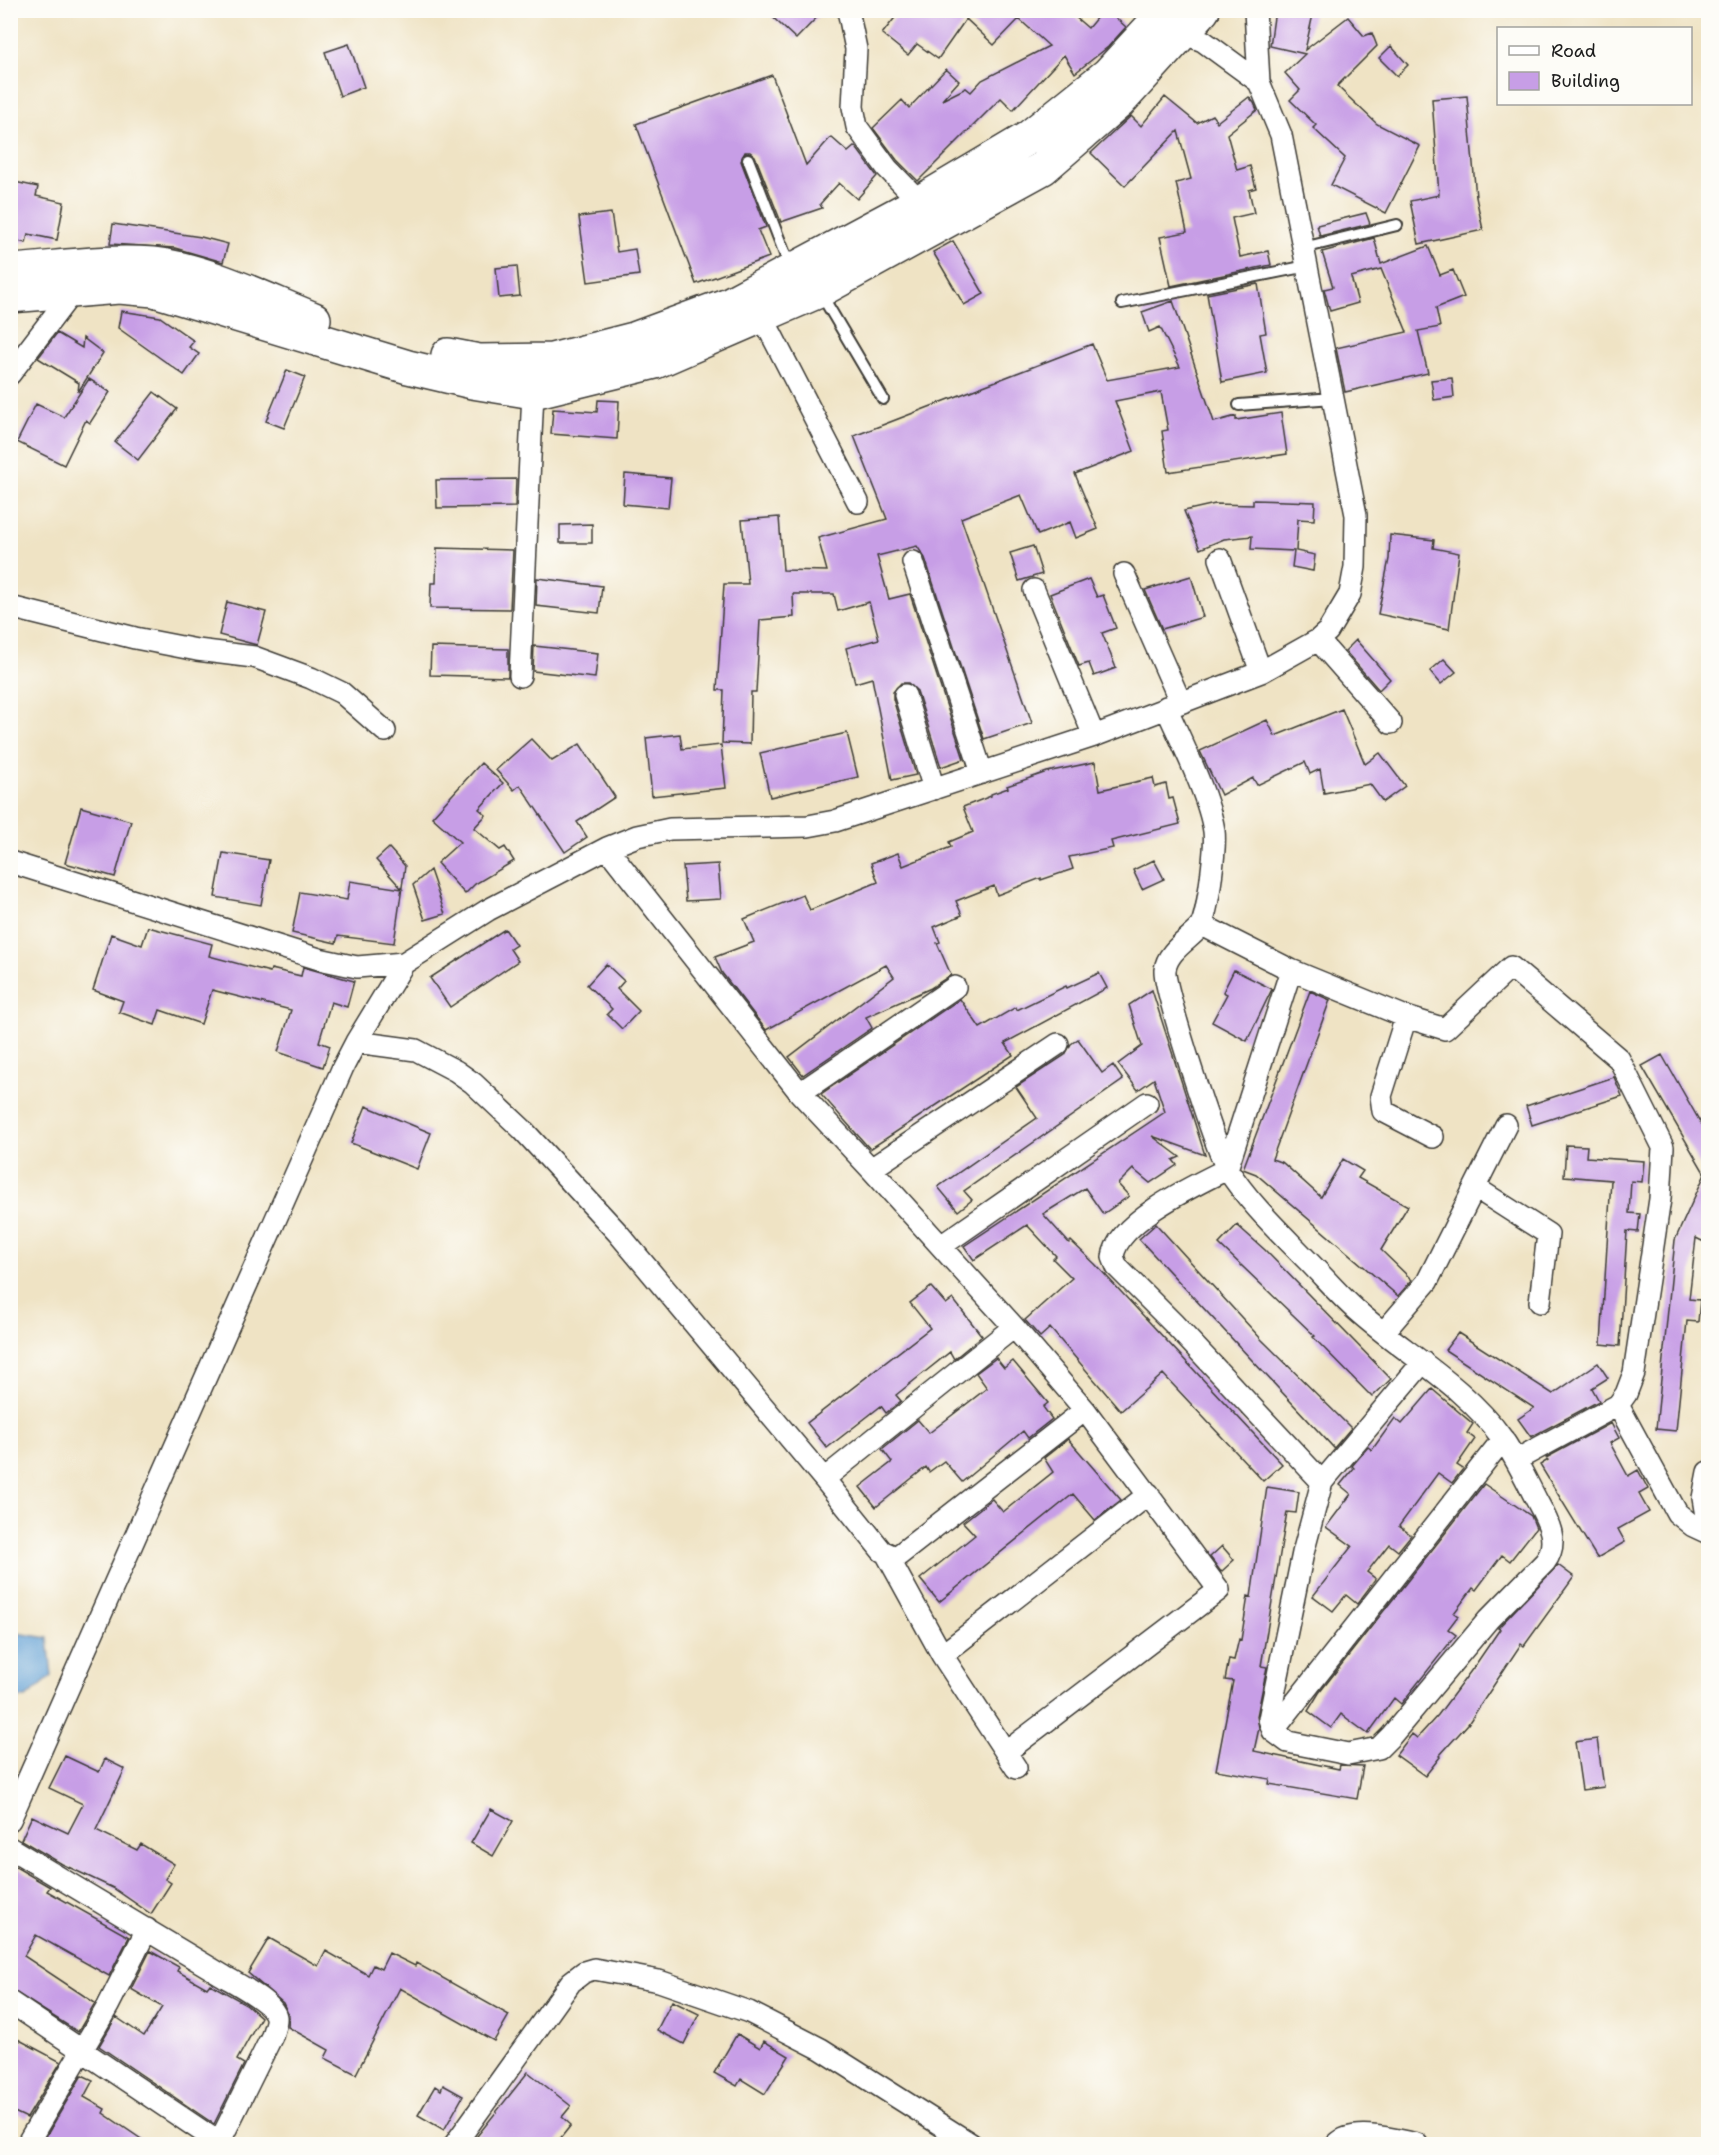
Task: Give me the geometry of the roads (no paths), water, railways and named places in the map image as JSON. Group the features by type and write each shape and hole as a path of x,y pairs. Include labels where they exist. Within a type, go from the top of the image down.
{"highway":[{"path":"10,271 121,263 155,264 210,278 321,322 439,354 479,361 552,360 634,339 729,304 920,202 1028,138 1108,74 1173,16"},
{"path":"10,296 119,286 154,290 408,367 472,382 533,392 655,362 819,291 1043,168 1119,102 1173,16"},
{"path":"1048,123 1072,145"}],"street":[{"path":"848,10 856,49 853,107 857,127 887,168 920,202"},
{"path":"10,1820 343,1067 404,963 488,910 607,848 637,836 670,829 808,826 835,821 1094,736 1261,672 1318,640 1333,624 1350,594 1355,567 1356,515 1281,135 1259,82 1255,10"},
{"path":"1173,16 1203,42 1259,82"},
{"path":"10,374 74,290"},
{"path":"762,316 858,502"},
{"path":"520,676 533,392"},
{"path":"1220,559 1261,672"},
{"path":"913,562 982,773"},
{"path":"1124,574 1173,704 1214,831 1210,881 1202,925 1170,957 1165,970 1173,1009 1227,1169 1287,1239 1356,1310 1423,1362 1463,1396 1503,1439 1551,1528 1551,1554 1488,1620 1379,1748 1348,1754 1288,1742 1273,1731 1269,1719 1270,1709 1303,1553 1322,1482 1423,1362"},
{"path":"1034,590 1094,736"},
{"path":"10,607 135,638 197,650 254,657 311,678 342,693 385,731"},
{"path":"1318,640 1391,723"},
{"path":"905,696 934,789"},
{"path":"356,1042 416,1050 465,1077 522,1129 618,1233 887,1555 942,1655 1011,1760 1219,1590 1085,1410 1014,1327 800,1093 607,848"},
{"path":"10,862 319,959 357,967 404,963"},
{"path":"1202,925 1291,970 1406,1017 1445,1029 1511,967 1619,1059 1663,1147 1660,1199 1634,1373 1626,1394 1618,1405 1516,1460"},
{"path":"1291,970 1227,1169 1172,1198 1140,1221 1120,1238 1113,1257 1117,1267 1173,1323 1322,1482"},
{"path":"800,1093 955,987"},
{"path":"1406,1017 1381,1096 1383,1111 1433,1137"},
{"path":"870,1169 1058,1044"},
{"path":"941,1246 1147,1103"},
{"path":"1384,1332 1427,1282 1506,1125"},
{"path":"1476,1188 1548,1234 1540,1302"},
{"path":"824,1479 1014,1327"},
{"path":"1618,1405 1677,1513 1694,1526 1708,1531 1703,1498 1708,1472"},
{"path":"887,1555 893,1556 904,1551 1085,1410"},
{"path":"1273,1731 1503,1439"},
{"path":"942,1655 1149,1494"},
{"path":"10,1848 256,1996 268,2005 276,2017 272,2036 215,2142 10,2002"},
{"path":"27,2145 82,2051 147,1929"},
{"path":"455,2145 572,1982 584,1972 594,1969 659,1981 749,2012 821,2049 971,2145"},
{"path":"1337,2145 1340,2141 1364,2135 1417,2145"}],"lane":[{"path":"748,159 791,270"},
{"path":"1122,303 1305,257 1397,225"},
{"path":"819,291 883,399"},
{"path":"1239,405 1333,398"}],"water":[{"path":"10,1632 48,1638 52,1676 26,1698 11,1697"}]}
